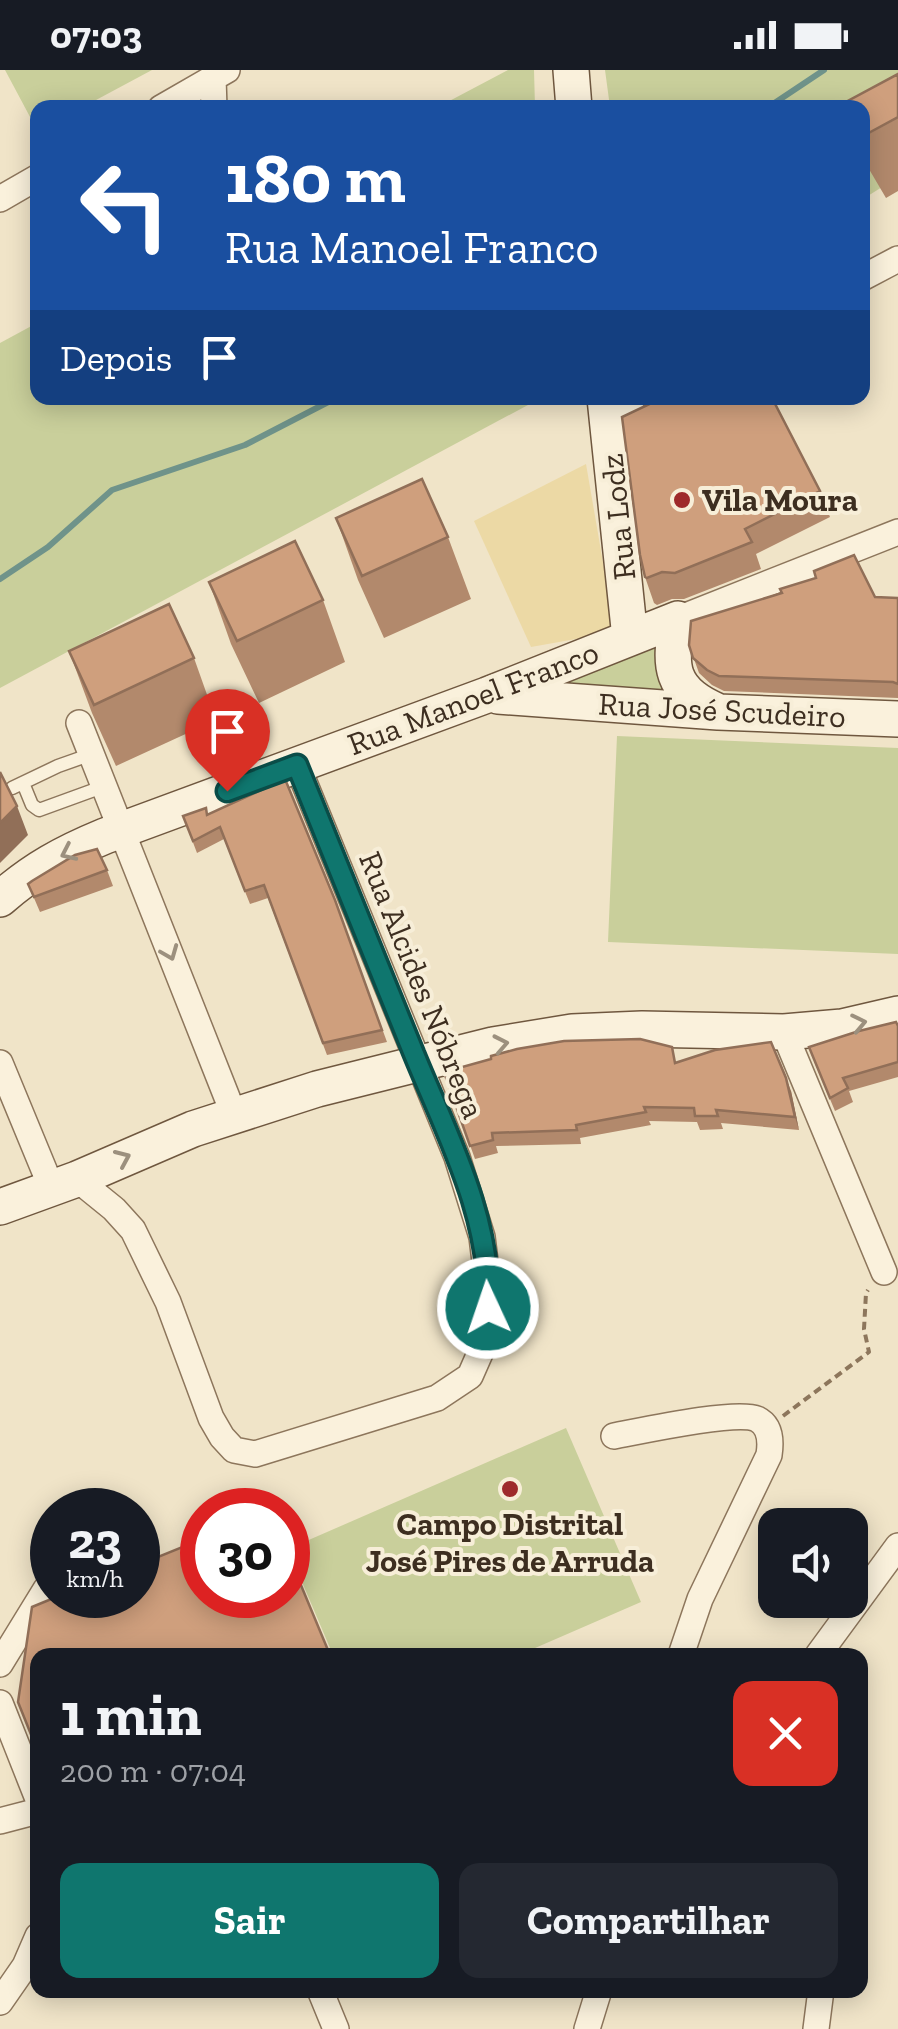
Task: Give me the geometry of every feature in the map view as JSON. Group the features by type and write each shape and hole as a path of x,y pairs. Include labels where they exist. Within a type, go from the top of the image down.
{"street":[{"path":"570,70 573,100"},
{"path":"175,100 220,74"},
{"path":"215,100 220,74"},
{"path":"0,198 30,181"},
{"path":"870,274 898,259"},
{"name":"Rua Lodz","path":"615,405 630,638"},
{"name":"Rua Manoel Franco","path":"0,898 61,854 487,696 898,532"},
{"path":"678,619 674,639 676,674 683,689 696,702 718,712"},
{"name":"Rua José Scudeiro","path":"487,696 718,712 898,719"},
{"path":"79,722 234,1115"},
{"name":"Rua Alcides Nóbrega","path":"30,1200 114,1209 133,1230 168,1302 211,1418 234,1450 255,1454 437,1398 470,1376 482,1351 486,1329 488,1286 482,1237 458,1157 297,765"},
{"path":"0,1063 30,1200 193,1128 318,1089 493,1045 572,1032 784,1032 842,1027 898,1014"},
{"path":"784,1032 884,1272"},
{"path":"614,1436 738,1417 758,1420 767,1428 770,1454 700,1600 683,1648"},
{"path":"836,1644 898,1546"},
{"path":"0,1664 30,1615"},
{"path":"0,1703 30,1778"},
{"path":"0,1822 30,1813"},
{"path":"0,2002 30,1954"},
{"path":"323,1998 336,2029"},
{"path":"586,2029 597,1998"},
{"path":"816,2029 820,1998"}],"lane":[{"path":"92,754 17,785 39,810 104,786"}],"path":[{"path":"767,1428 869,1352 864,1328 866,1293 884,1272"}],"green space":[{"path":"5,70 152,70 96,100 30,100 30,117"},
{"path":"508,70 534,70 535,100 451,100"},
{"path":"605,70 898,70 898,177 870,195 870,100 609,100"},
{"path":"30,327 30,405 528,405 0,688 0,343"},
{"path":"663,633 678,700 535,689"},
{"path":"617,736 898,748 898,954 608,942"},
{"name":"Campo Distrital José Pires de Arruda","path":"566,1428 641,1602 535,1648 330,1648 310,1601 310,1539"}],"sand":[{"path":"586,464 615,632 531,647 474,521"}],"building":[{"path":"898,74 898,117 870,132 870,100 850,100"},
{"path":"647,405 776,405 820,491 745,529 752,542 675,573 662,572 647,578 640,555 622,417"},
{"path":"422,479 448,537 362,576 336,518"},
{"path":"295,541 323,600 237,641 209,582"},
{"path":"854,555 875,597 898,598 898,684 719,676 693,658 689,645 691,621 782,593 780,589 816,578 814,571"},
{"path":"169,604 194,658 94,705 69,651"},
{"path":"0,772 17,806 0,823"},
{"path":"285,779 335,900 382,1030 323,1043 264,885 245,891 220,827 193,841 183,816 206,808 207,815"},
{"path":"97,849 107,870 34,897 28,884 75,855"},
{"path":"896,1022 898,1062 843,1078 848,1088 830,1098 809,1047"},
{"path":"640,1039 672,1047 675,1063 715,1050 771,1042 786,1078 795,1117 716,1110 718,1116 695,1116 694,1108 644,1107 646,1112 576,1125 577,1130 492,1133 493,1140 470,1146 444,1072 517,1049 564,1041"},
{"path":"180,1548 180,1618 310,1618 310,1607 327,1648 30,1648 30,1732 18,1702 30,1618 160,1618 160,1556"}],"waterway":[{"path":"779,100 824,70"},
{"path":"0,579 48,547 112,490 245,445 322,405"}],"place":[{"name":"Vila Moura","path":"682,500"},
{"name":"Campo Distrital José Pires de Arruda","path":"510,1489"}],"route":[{"path":"227,791 297,765 458,1157 482,1237 488,1308"}]}
